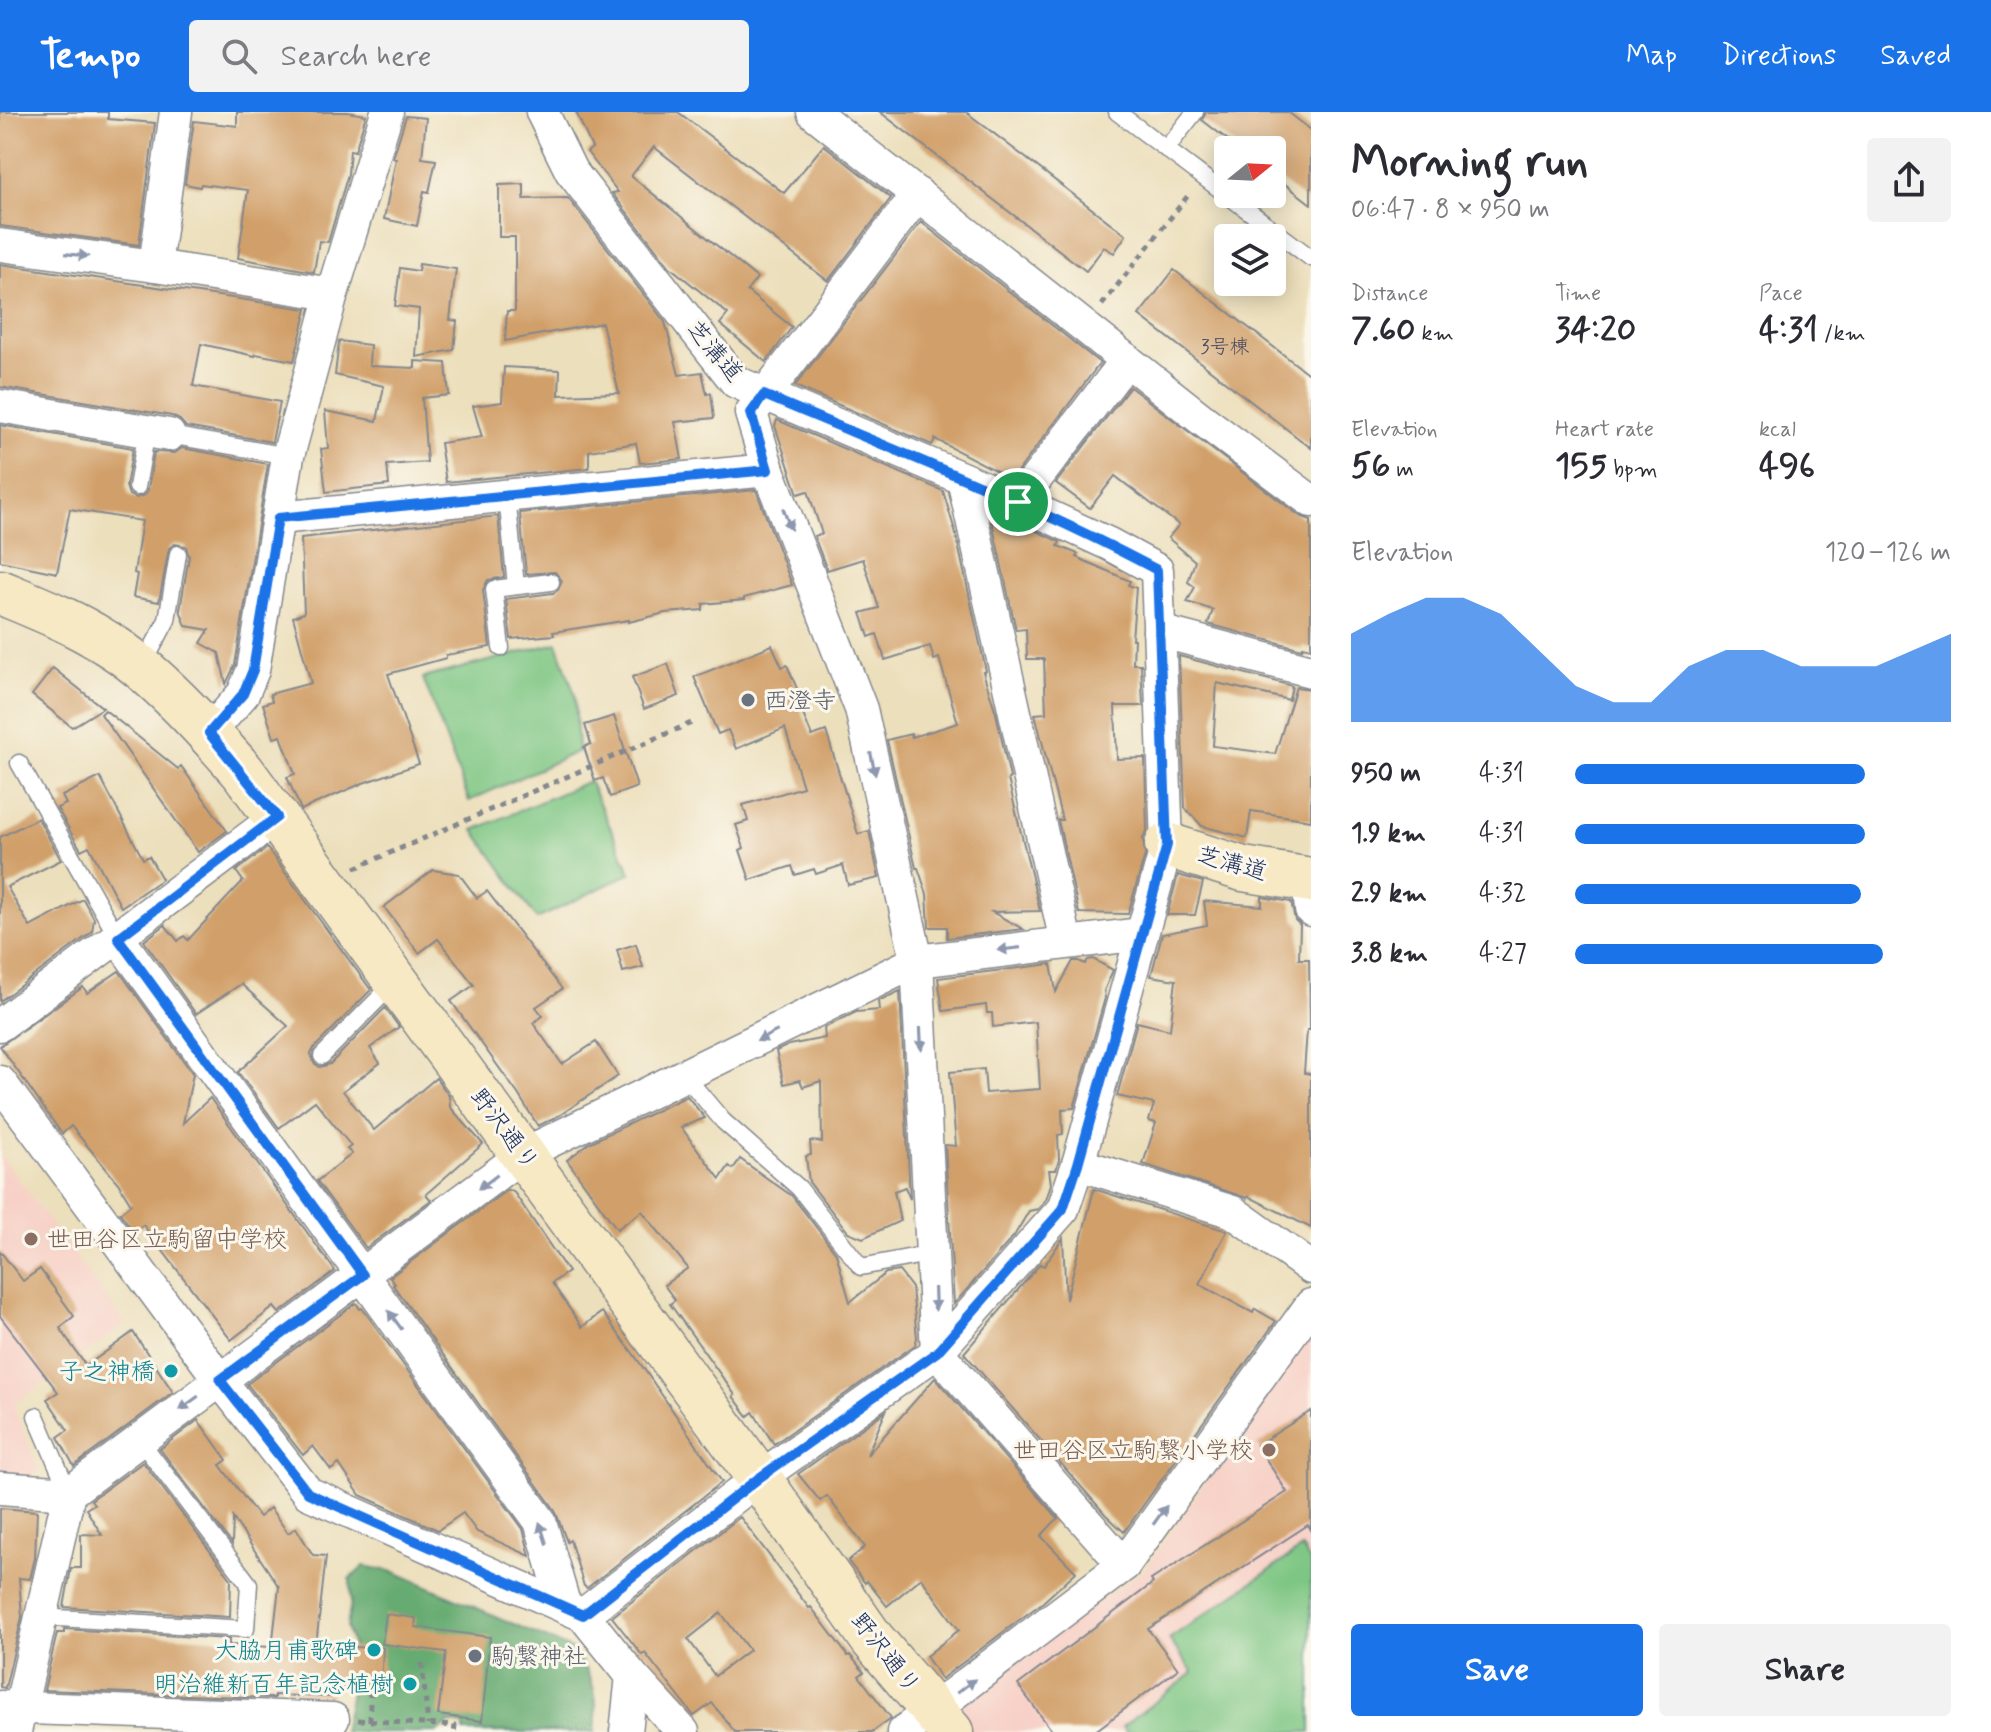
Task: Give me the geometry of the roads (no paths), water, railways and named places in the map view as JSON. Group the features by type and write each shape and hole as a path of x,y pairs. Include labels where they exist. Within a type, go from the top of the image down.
{"street":[{"path":"155,266 176,112"},
{"path":"209,733 243,694 253,670 288,456 332,294 387,112"},
{"name":"芝溝道","path":"542,112 571,171 736,382 1018,502 1157,570 1167,845 1310,890"},
{"path":"813,112 1311,501"},
{"path":"918,194 751,413 768,470 861,709 917,961 937,1352 1124,1565"},
{"path":"0,245 332,294"},
{"path":"1018,502 1127,360"},
{"path":"0,406 158,433"},
{"path":"278,518 768,470"},
{"path":"963,479 1066,942"},
{"name":"野沢通り","path":"0,592 54,614 108,643 141,669 209,733 277,817 524,1154 759,1478 929,1725"},
{"path":"1159,631 1311,671"},
{"path":"0,1025 277,817"},
{"path":"574,1611 937,1352 1063,1209 1167,845"},
{"path":"333,1719 252,1725 12,1715 41,1617 69,1493 524,1154 917,961 1142,934"},
{"path":"118,938 540,1521 574,1611 683,1732"},
{"path":"0,1082 220,1380 308,1493 574,1611"},
{"path":"1078,1164 1233,1212 1311,1268"},
{"path":"929,1725 1124,1565 1311,1305"},
{"path":"0,1488 69,1493"},
{"path":"626,1732 632,1676"}],"lane":[{"path":"1117,112 1311,258"},
{"path":"1166,149 1195,112"},
{"path":"137,487 158,433 288,456"},
{"path":"507,496 516,586"},
{"path":"141,669 167,620 178,554"},
{"path":"501,648 494,589 551,582"},
{"path":"19,763 118,938"},
{"path":"322,1056 395,981"},
{"path":"686,1077 723,1121 799,1188 861,1267 933,1253"},
{"path":"36,1416 69,1493"},
{"path":"41,1617 246,1629 249,1584 139,1439"}],"place":[{"name":"西澄寺","path":"748,700"},
{"name":"世田谷区立駒留中学校","path":"31,1239"},
{"name":"子之神橋","path":"171,1371"},
{"name":"世田谷区立駒繋小学校","path":"1269,1450"},
{"name":"大脇月甫歌碑","path":"374,1650"},
{"name":"駒繋神社","path":"475,1656"},
{"name":"明治維新百年記念植樹","path":"410,1684"}]}
